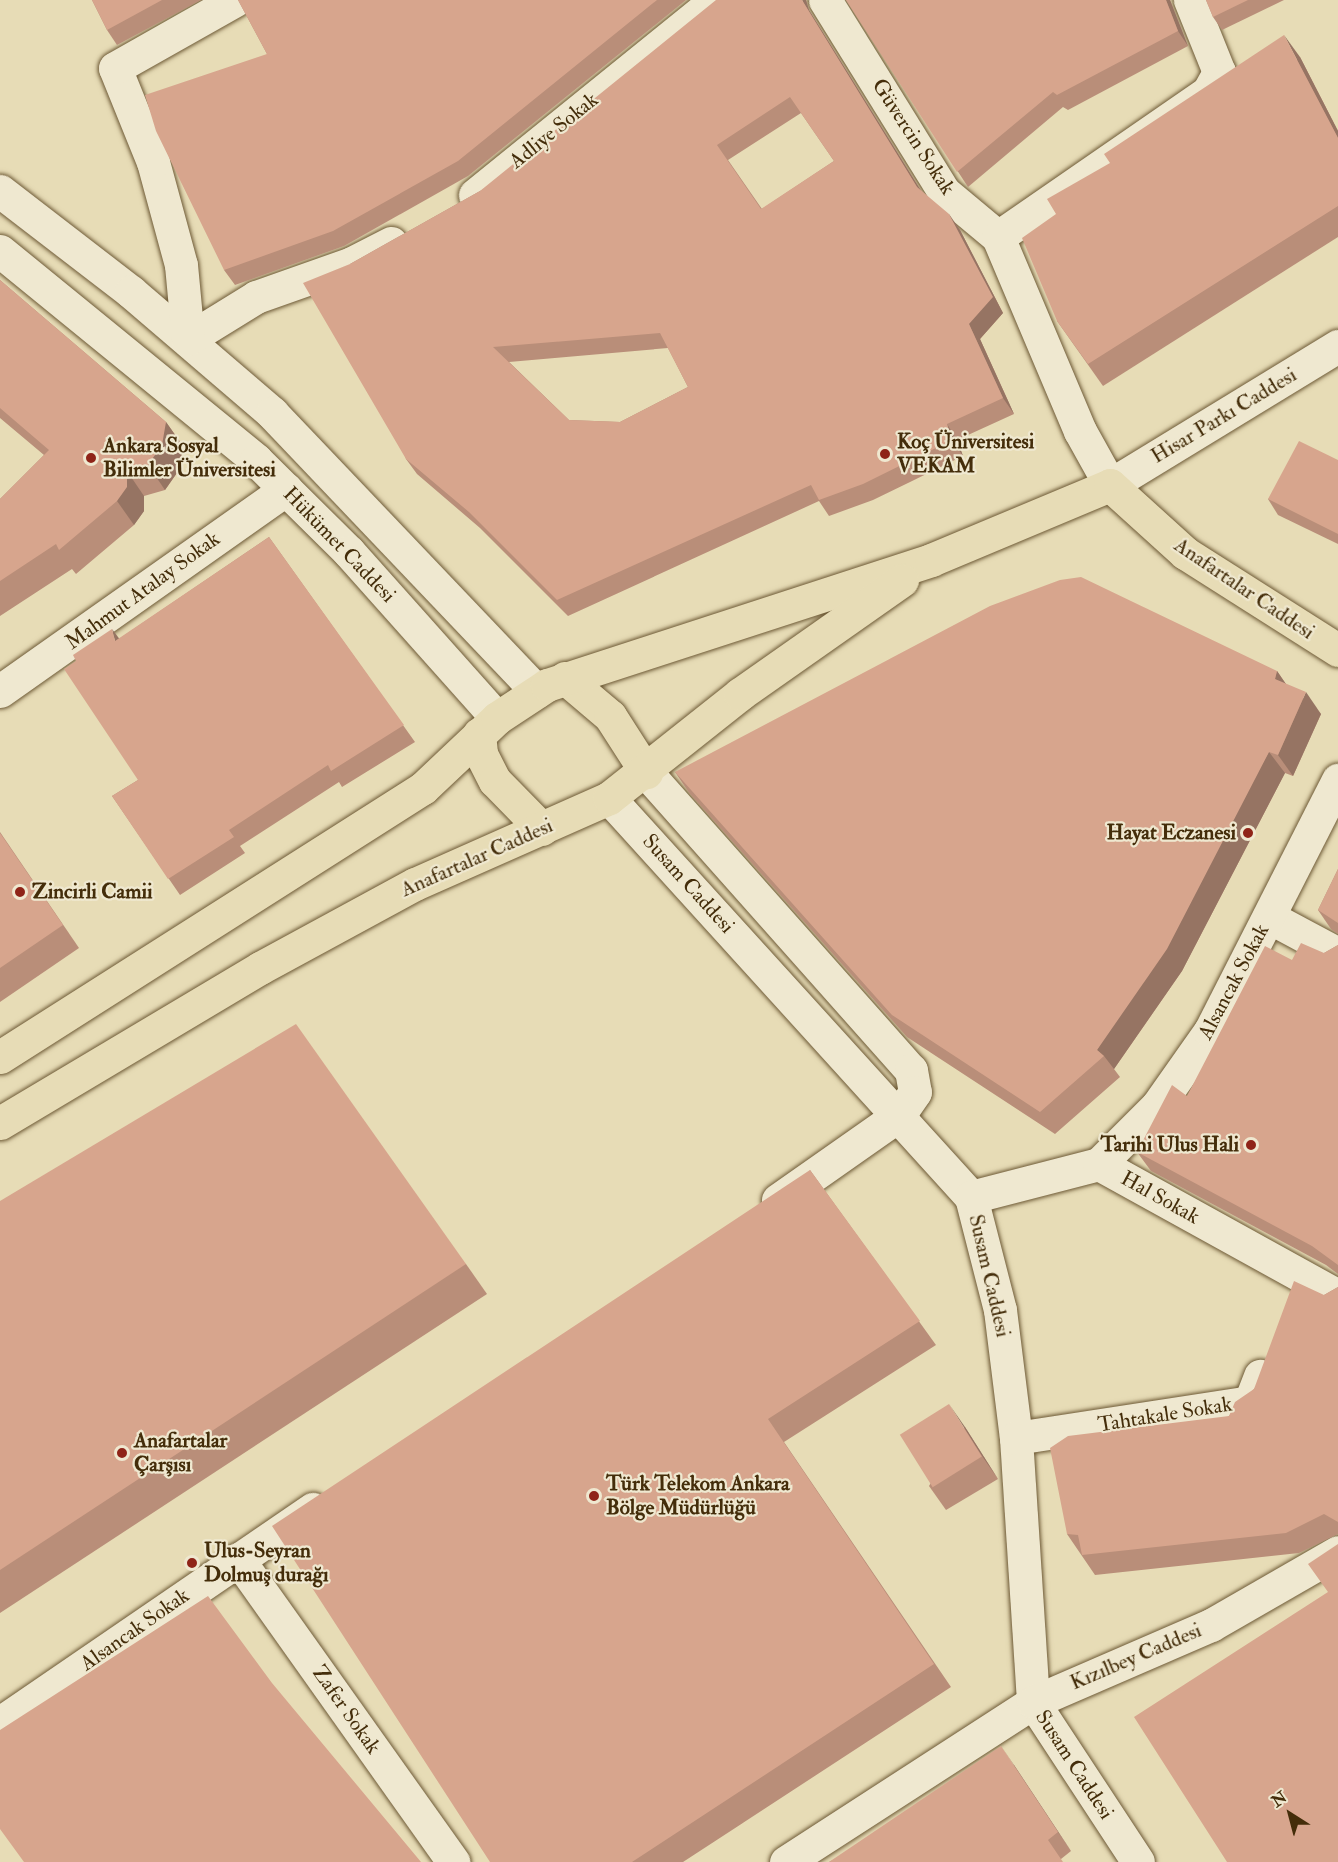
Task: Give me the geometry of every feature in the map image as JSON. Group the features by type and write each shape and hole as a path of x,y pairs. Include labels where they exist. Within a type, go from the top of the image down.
{"main road":[{"name":"Anafartalar Caddesi","path":"0,1057 423,788 488,726 551,684 931,560 1110,485 1185,553 1338,650"},
{"name":"Anafartalar Caddesi","path":"0,1124 405,890 609,798 646,772 740,694 931,560"},
{"path":"551,684 610,716 646,772"},
{"path":"488,726 481,754 495,781 542,829"}],"street":[{"path":"188,339 181,265 153,162 115,68 235,0"},
{"name":"Adliye Sokak","path":"188,339 256,297 352,263 433,220 717,0"},
{"name":"Güvercin Sokak","path":"825,0 944,192 998,237 1080,431 1110,485"},
{"path":"998,237 1208,92 1218,72 1190,0"},
{"path":"0,191 188,339 272,413 551,684"},
{"name":"Hükümet Caddesi","path":"0,251 169,384 286,489 488,726"},
{"name":"Hisar Parkı Caddesi","path":"1110,485 1338,346"},
{"name":"Mahmut Atalay Sokak","path":"0,691 286,489"},
{"path":"646,772 911,1070 915,1092 899,1116 856,1151 754,1216"},
{"name":"Alsancak Sokak","path":"1099,1164 1157,1106 1210,1031 1338,780"},
{"name":"Susam Caddesi","path":"609,798 971,1197 1000,1310 1016,1438 1033,1702 1138,1862"},
{"path":"1269,917 1338,954"},
{"name":"Hal Sokak","path":"971,1197 1099,1164 1338,1296"},
{"path":"1286,1306 1298,1274"},
{"name":"Tahtakale Sokak","path":"1016,1438 1250,1402 1270,1349"},
{"name":"Alsancak Sokak","path":"0,1723 337,1493"},
{"name":"Kızılbey Caddesi","path":"786,1862 1033,1702 1210,1625 1338,1552"},
{"name":"Zafer Sokak","path":"238,1559 453,1862"}],"building":[{"path":"92,0 162,0 107,30"},
{"path":"238,0 657,0 458,161 333,231 224,270 156,131 145,95 267,54"},
{"path":"716,0 802,0 917,187 949,214 993,297 969,324 1003,398 947,424 952,440 863,484 819,500 811,485 557,600 469,512 406,459 303,283 350,264 480,191","holes":["790,97 834,161 761,209 717,145","660,333 688,387 620,422 569,420 493,347"]},
{"path":"846,0 1166,0 1178,31 1057,95 1053,92 957,172"},
{"path":"1206,0 1248,0 1213,17"},
{"path":"1284,35 1338,138 1338,206 1088,364 1057,321 1022,238 1056,214 1047,199 1110,163 1104,154"},
{"name":"Ankara Sosyal Bilimler Üniversitesi","path":"0,280 166,422 162,445 148,465 127,471 127,487 117,501 59,550 56,544 0,581 0,499 49,450 0,408"},
{"path":"1299,441 1338,460 1338,534 1268,499"},
{"path":"269,537 404,725 331,771 328,765 229,830 234,837 168,879 112,796 138,780 64,669 76,661 73,655 112,629 115,641"},
{"path":"1081,577 1277,671 1275,679 1306,692 1278,755 1269,752 1167,949 1097,1050 1104,1056 1040,1112 892,1015 675,772 990,606 1060,580"},
{"name":"Zincirli Camii","path":"0,833 63,925 0,968"},
{"path":"1338,869 1338,923 1318,910"},
{"name":"Tarihi Ulus Hali","path":"1301,943 1324,953 1338,945 1338,1265 1312,1246 1137,1152 1172,1085 1187,1096 1265,946 1292,960"},
{"name":"Anafartalar Çarşısı","path":"296,1024 466,1264 0,1570 0,1201"},
{"name":"Türk Telekom Ankara Bölge Müdürlüğü","path":"810,1170 920,1321 768,1419 934,1664 632,1862 490,1862 272,1526"},
{"path":"1294,1281 1324,1295 1338,1287 1338,1522 1324,1514 1286,1533 1082,1555 1078,1535 1067,1534 1050,1448 1068,1436 1229,1416 1235,1402 1254,1389"},
{"path":"949,1404 982,1457 933,1487 900,1435"},
{"path":"1338,1544 1338,1862 1227,1862 1134,1717 1328,1592 1308,1564"},
{"path":"208,1596 272,1683 421,1862 24,1862 0,1829 0,1730"},
{"path":"1001,1746 1058,1832 1048,1840 1063,1862 829,1862"}],"place":[{"name":"Koç Üniversitesi VEKAM","path":"885,454"},
{"name":"Ankara Sosyal Bilimler Üniversitesi","path":"91,458"},
{"name":"Hayat Eczanesi","path":"1248,833"},
{"name":"Zincirli Camii","path":"20,892"},
{"name":"Tarihi Ulus Hali","path":"1251,1145"},
{"name":"Anafartalar Çarşısı","path":"122,1453"},
{"name":"Türk Telekom Ankara Bölge Müdürlüğü","path":"594,1496"},
{"name":"Ulus-Seyran Dolmuş durağı","path":"192,1563"}]}
